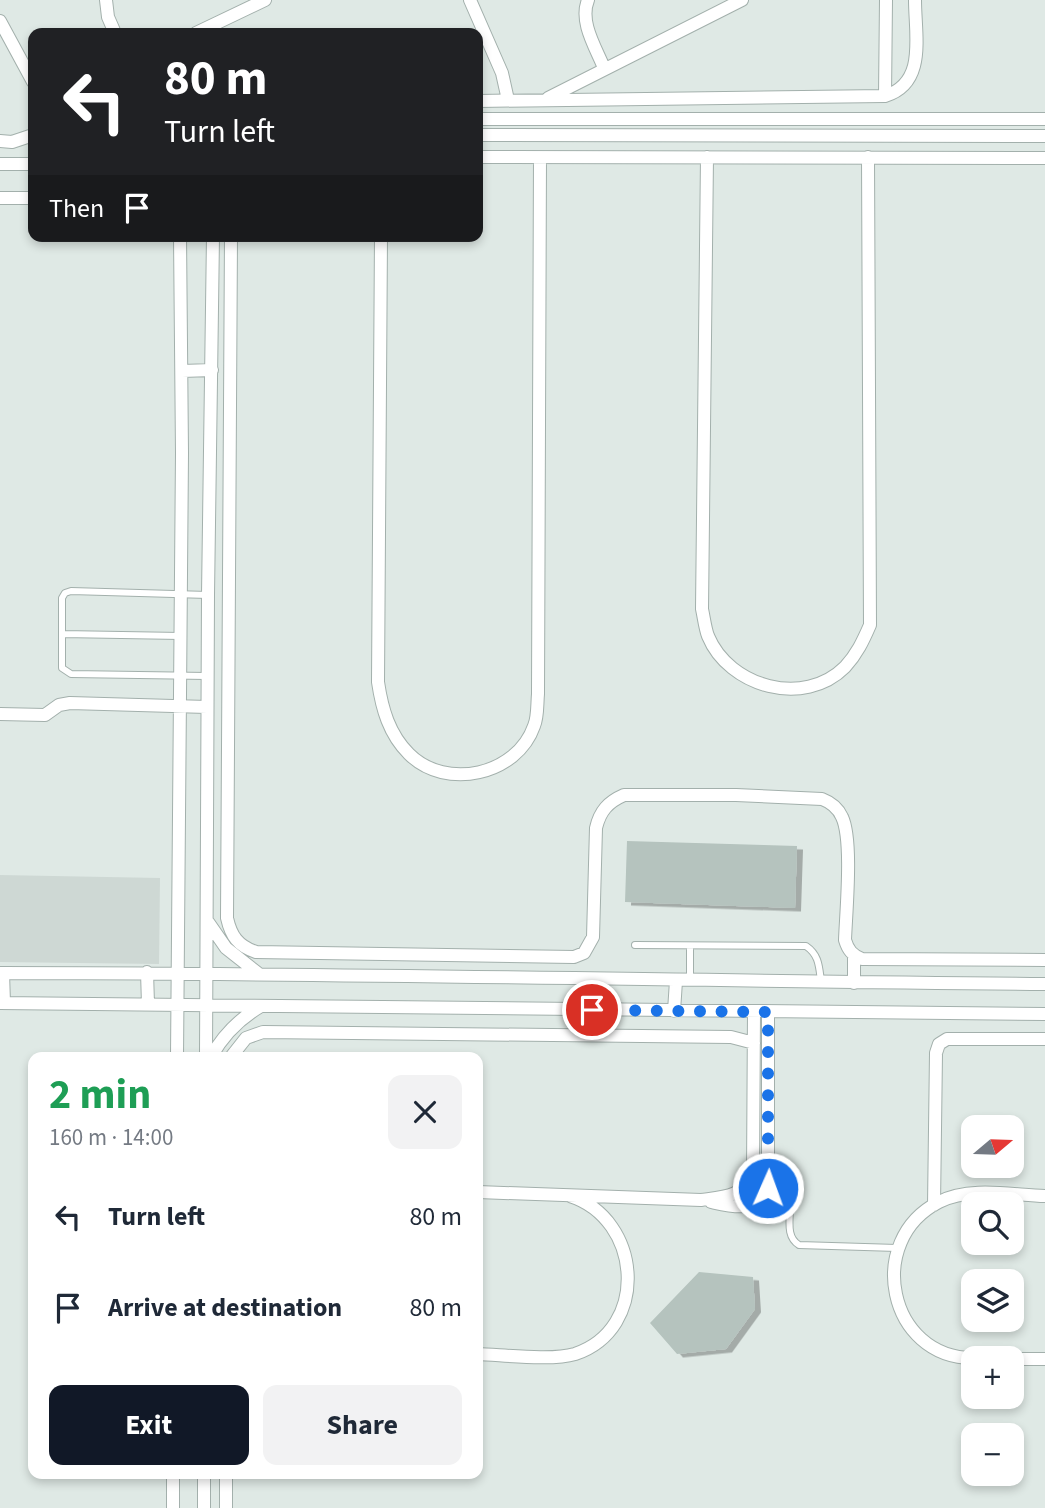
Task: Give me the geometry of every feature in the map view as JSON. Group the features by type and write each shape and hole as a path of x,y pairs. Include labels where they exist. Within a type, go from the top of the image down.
{"street":[{"path":"106,0 113,28"},
{"path":"206,28 265,0"},
{"path":"470,0 482,28"},
{"path":"588,0 584,8 585,19 604,68"},
{"path":"545,100 742,0"},
{"path":"885,96 886,0"},
{"path":"483,101 885,96 897,92 912,76 915,64 915,0"},
{"path":"0,21 28,73"},
{"path":"483,30 502,74 508,100"},
{"path":"483,119 1045,119"},
{"path":"692,119 692,135"},
{"path":"483,135 1045,136"},
{"path":"924,158 925,136"},
{"path":"0,141 12,142 28,137"},
{"path":"483,157 1045,158"},
{"path":"707,157 702,609 708,636 722,659 742,676 767,687 794,689 820,683 843,668 860,648 870,625 868,157"},
{"path":"381,242 378,682 381,702 397,740 411,756 429,768 450,774 471,774 491,769 510,759 524,744 535,725 538,694 540,158"},
{"path":"0,164 28,164"},
{"path":"0,198 28,198"},
{"path":"177,1052 182,371 180,242"},
{"path":"209,1052 207,676 213,242"},
{"path":"231,242 227,918 236,941 256,952 574,957 584,953 593,937 596,828 604,807 613,799 624,795 736,795 822,799 839,811 846,830 848,876 845,940 853,955 862,959 1045,961"},
{"path":"182,371 212,370"},
{"path":"0,714 45,715 59,705 70,703 207,707"},
{"path":"207,921 226,948 259,974"},
{"path":"853,955 854,983"},
{"path":"147,972 148,1004"},
{"path":"1045,984 147,972 1,973 2,1003 1045,1014"},
{"path":"674,1011 676,981"},
{"path":"213,1052 233,1027 261,1006"},
{"path":"701,1200 739,1192 748,1184 752,1174 754,1012"},
{"path":"483,1192 701,1200 732,1207 747,1207 760,1200 768,1188 768,1012"},
{"path":"235,1052 246,1038 263,1032 731,1037 754,1043"},
{"path":"934,1205 936,1053 939,1044 947,1038 1045,1039"},
{"path":"483,1354 574,1354 601,1338 622,1308 628,1290 629,1271 619,1236 608,1220 594,1208 578,1198 561,1193"},
{"path":"961,1358 940,1351 913,1330 903,1315 894,1282 897,1248 914,1221 934,1205 955,1196 971,1193 1045,1196"},
{"path":"1024,1359 1045,1359"},
{"path":"173,1479 173,1508"},
{"path":"204,1479 204,1508"},
{"path":"226,1479 226,1508"}],"lane":[{"path":"207,676 65,672 62,668 62,598 65,593 78,591 208,595"},
{"path":"62,634 180,636"},
{"path":"635,946 806,946 818,960 821,982"},
{"path":"690,946 690,981"},
{"path":"790,1207 789,1233 799,1245 897,1248"}],"shaded area":[{"path":"0,875 160,878 159,964 0,962"}],"building":[{"path":"627,841 797,846 795,908 625,902"},
{"path":"699,1272 753,1277 755,1309 726,1349 677,1354 650,1323"}],"route":[{"path":"592,1010 768,1012 768,1188"}]}
